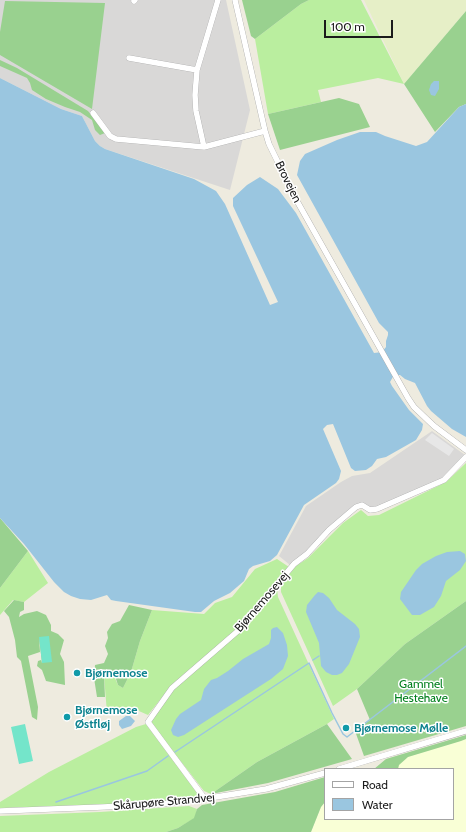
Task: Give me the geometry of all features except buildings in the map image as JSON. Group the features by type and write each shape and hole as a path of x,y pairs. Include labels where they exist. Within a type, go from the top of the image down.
{"street":[{"path":"204,147 196,111 197,70 218,0"},
{"name":"Brovejen","path":"235,0 269,144 297,201 396,378 414,407 434,426 466,450"},
{"path":"129,58 197,70"},
{"path":"93,113 110,136 116,139 204,147 265,131"},
{"name":"Bjørnemosevej","path":"205,799 148,722 172,688 239,630 294,564 307,554 329,530 356,507 362,505 370,510 377,509 444,480 466,457"},
{"path":"342,768 466,731"},
{"name":"Skårupøre Strandvej","path":"0,810 162,804 266,789 324,773"}],"shaded area":[{"path":"0,0 226,0 250,110 230,190 105,149 95,141 82,116 61,109 0,78"},
{"path":"364,0 466,0 466,11 404,84"},
{"path":"432,431 465,455 443,478 372,511 362,505 290,565 279,556 306,506 352,476 370,473"},
{"path":"432,433 454,449 449,456 425,440"},
{"path":"466,739 466,832 311,832 324,803 324,820 454,820 454,768 375,768 387,763"}],"green space":[{"path":"242,0 309,0 301,4 255,39 251,36"},
{"path":"309,0 361,0 404,84 378,78 318,90 321,102 268,114 255,39 301,4"},
{"path":"5,1 105,3 92,109 0,55 0,32"},
{"path":"466,11 466,104 459,107 435,132 404,84"},
{"path":"0,60 17,68 88,111 105,133 100,135 95,130 92,120 80,112 46,99 32,90 27,78 0,66"},
{"path":"339,98 359,104 370,127 280,150 268,114"},
{"path":"466,463 466,601 405,644 357,689 333,706 281,592 281,583 296,566 308,558 343,523 361,510 368,516 379,515 446,482"},
{"path":"0,518 28,551 0,588"},
{"path":"28,551 48,583 24,602 13,600 0,615 0,588"},
{"path":"277,559 289,567 238,629 171,686 148,715 132,708 107,713 104,676 114,676 118,685 123,688 131,672 140,641 152,610 204,614 215,603 232,597 255,569"},
{"path":"277,589 278,597 334,719 257,762 211,794 204,791 150,722 174,689 240,632"},
{"path":"14,600 24,602 24,610 20,612 19,617 24,614 37,611 46,615 51,625 51,631 58,634 64,640 60,654 64,662 65,685 46,681 42,670 37,666 38,661 41,660 42,663 39,637 40,652 28,656 38,707 37,720 32,717 21,661 17,657 15,640 9,617 4,611"},
{"name":"Gammel Hestehave","path":"466,601 466,726 364,756 355,731 370,720 357,689 405,644"},
{"path":"129,605 152,610 140,641 131,672 123,688 118,685 115,676 104,676 105,697 97,697 94,678 95,665 104,663 108,654 105,646 108,638 107,632 112,624 120,621"},
{"path":"49,636 52,662 42,663 39,637"},
{"path":"25,724 33,761 19,764 11,727"},
{"path":"146,724 201,798 105,805 0,808 0,802 49,772 136,727"},
{"path":"327,724 352,759 268,783 211,794 257,762"},
{"path":"466,735 466,739 461,741 408,757 399,765 398,768 375,768 386,759"},
{"path":"324,777 324,803 311,832 166,832 178,828 194,818 197,809 202,805 275,792"},
{"path":"189,806 197,809 195,818 178,828 166,832 0,832 0,816 100,812"}],"water":[{"path":"0,78 61,109 82,116 95,141 105,149 194,179 216,191 225,204 270,305 278,302 233,206 233,198 247,185 260,177 278,189 296,213 374,353 382,352 386,347 388,332 379,323 297,175 300,161 305,154 360,132 376,132 416,146 427,142 459,107 466,104 466,437 452,429 431,411 415,383 400,375 394,375 390,382 392,386 409,410 423,424 422,430 416,440 386,457 377,459 372,466 366,470 355,471 351,468 333,424 327,425 323,429 341,471 339,479 336,483 304,505 277,555 270,561 253,566 249,569 244,581 230,593 214,601 201,612 195,612 116,601 111,600 107,595 91,600 80,599 64,592 0,518"},
{"path":"434,81 439,81 439,89 435,96 431,95 429,90"},
{"path":"460,551 465,554 466,561 460,570 446,581 441,596 434,607 420,615 412,615 400,599 401,592 416,570 422,564 436,556 447,552"},
{"path":"318,592 323,593 329,598 337,610 359,629 360,637 349,664 342,673 337,675 332,675 326,672 321,666 319,643 306,612 307,605"},
{"path":"277,627 283,633 287,645 288,656 283,669 271,679 184,735 178,737 173,735 171,730 176,719 180,714 201,700 204,689 211,680 217,678 243,659 269,644 271,630"},
{"path":"126,716 130,716 135,721 131,726 122,729 119,725 119,721"}],"waterway":[{"path":"175,752 309,663 332,713 343,734 347,737 466,646"},
{"path":"313,660 319,656"},
{"path":"56,802 147,771 168,756"}],"place":[{"name":"Bjørnemose","path":"77,673"},
{"name":"Bjørnemose Østfløj","path":"67,717"},
{"name":"Bjørnemose Mølle","path":"346,728"}]}
